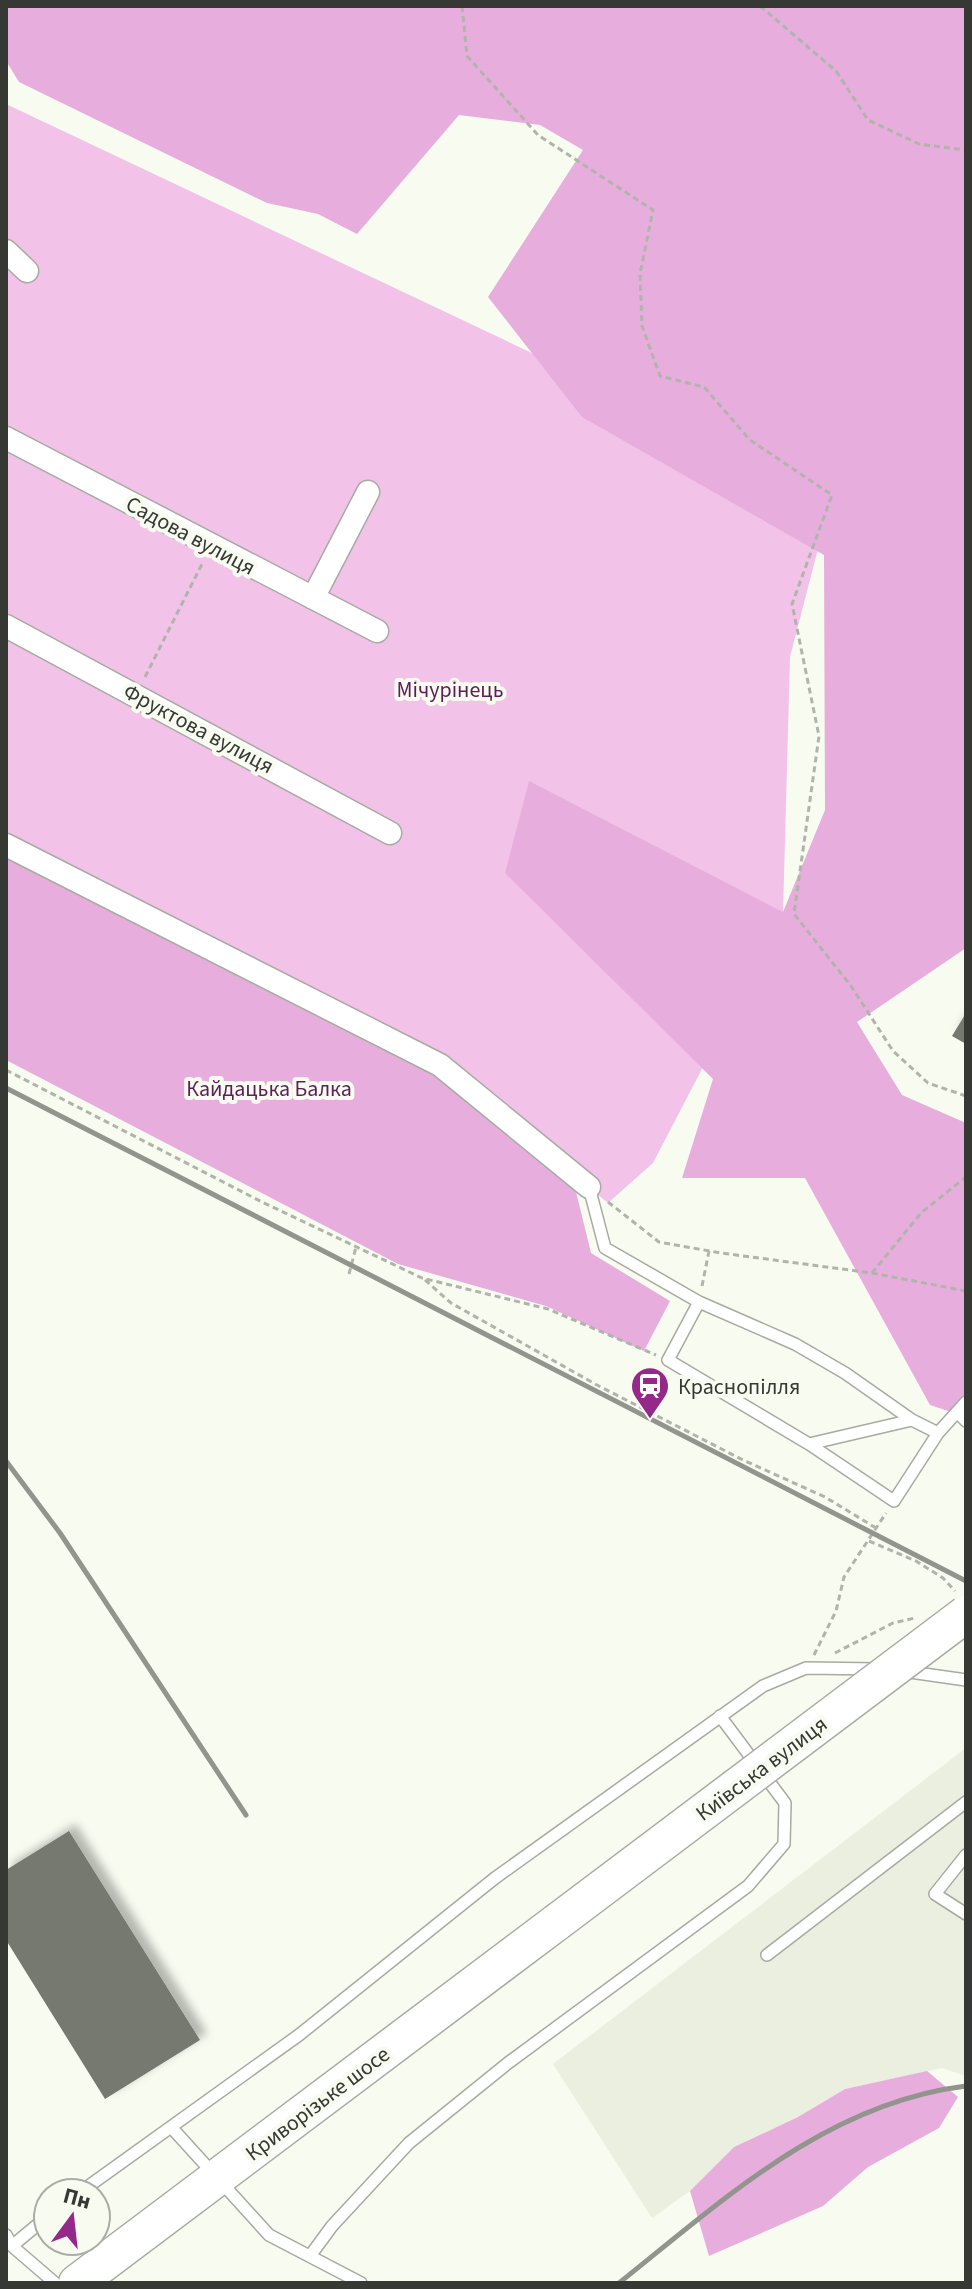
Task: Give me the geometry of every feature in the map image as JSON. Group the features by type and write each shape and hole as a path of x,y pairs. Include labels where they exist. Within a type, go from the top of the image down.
{"highway":[{"name":"Київська вулиця","path":"557,1922 962,1604"},
{"name":"Криворізьке шосе","path":"77,2283 557,1922"}],"street":[{"path":"6,251 27,271"},
{"name":"Садова вулиця","path":"6,438 377,631"},
{"path":"313,598 368,492"},
{"name":"Фруктова вулиця","path":"6,626 390,833"},
{"path":"6,845 440,1065 589,1187"}],"lane":[{"path":"589,1187 605,1248 699,1302 795,1344 845,1373 912,1420 938,1433"},
{"path":"699,1302 668,1360 809,1444 894,1501 938,1433 961,1416 966,1402"},
{"path":"809,1444 912,1420"},
{"path":"101,2177 299,2035 495,1878 763,1686 806,1668 887,1669 966,1680"},
{"path":"310,2256 332,2226 409,2143 508,2063 748,1886 784,1844 785,1803 720,1716"},
{"path":"767,1955 966,1802"},
{"path":"966,1855 935,1894 966,1914"},
{"path":"171,2127 269,2235 361,2283"},
{"path":"32,2226 9,2240 55,2283"}],"path":[{"path":"462,6 467,56 538,135 653,210 640,274 641,313 642,326 660,376 704,387 750,440 832,495 792,604 819,736 794,914 851,986 893,1051 928,1083 966,1096"},
{"path":"760,6 836,71 868,120 919,144 966,150"},
{"path":"769,6 771,15"},
{"path":"137,695 212,545"},
{"path":"6,1070 262,1202 422,1278 548,1309 668,1360"},
{"path":"872,1273 921,1213 966,1177"},
{"path":"589,1187 659,1242 872,1273 966,1291"},
{"path":"349,1274 356,1247"},
{"path":"699,1302 709,1251"},
{"path":"422,1278 451,1303 597,1385 743,1460 825,1497 876,1528"},
{"path":"806,1668 836,1611 844,1577 894,1501"},
{"path":"868,1540 916,1561 943,1578 962,1604"},
{"path":"806,1668 893,1623 919,1617"}],"shaded area":[{"path":"966,1748 966,2076 942,2068 845,2089 798,2117 734,2147 690,2191 652,2218 553,2064"}],"green space":[{"path":"6,6 966,6 966,948 857,1022 902,1095 966,1123 966,1417 930,1405 805,1178 682,1178 713,1079 505,873 529,781 783,912 825,810 824,555 582,417 488,297 583,150 540,125 459,115 357,234 318,214 267,203 19,82 6,61"},
{"name":"Мічурінець","path":"6,104 832,495 790,657 783,913 653,1163 608,1203 444,1068 6,839"},
{"name":"Кайдацька Балка","path":"6,848 466,1090 569,1163 591,1253 670,1301 644,1351 546,1306 398,1264 6,1060"},
{"path":"927,2071 958,2097 939,2128 868,2167 823,2206 709,2256 690,2191 734,2147 798,2117 845,2089"}],"building":[{"path":"966,1013 966,1044 952,1036"},
{"path":"69,1831 200,2040 105,2099 6,1940 6,1870"}],"railway":[{"path":"6,1088 966,1581"},
{"path":"6,1461 60,1533 246,1815"},
{"path":"619,2283 738,2189 823,2134 868,2112 915,2096 966,2086"}],"place":[{"name":"Краснопілля","path":"650,1420"}]}
